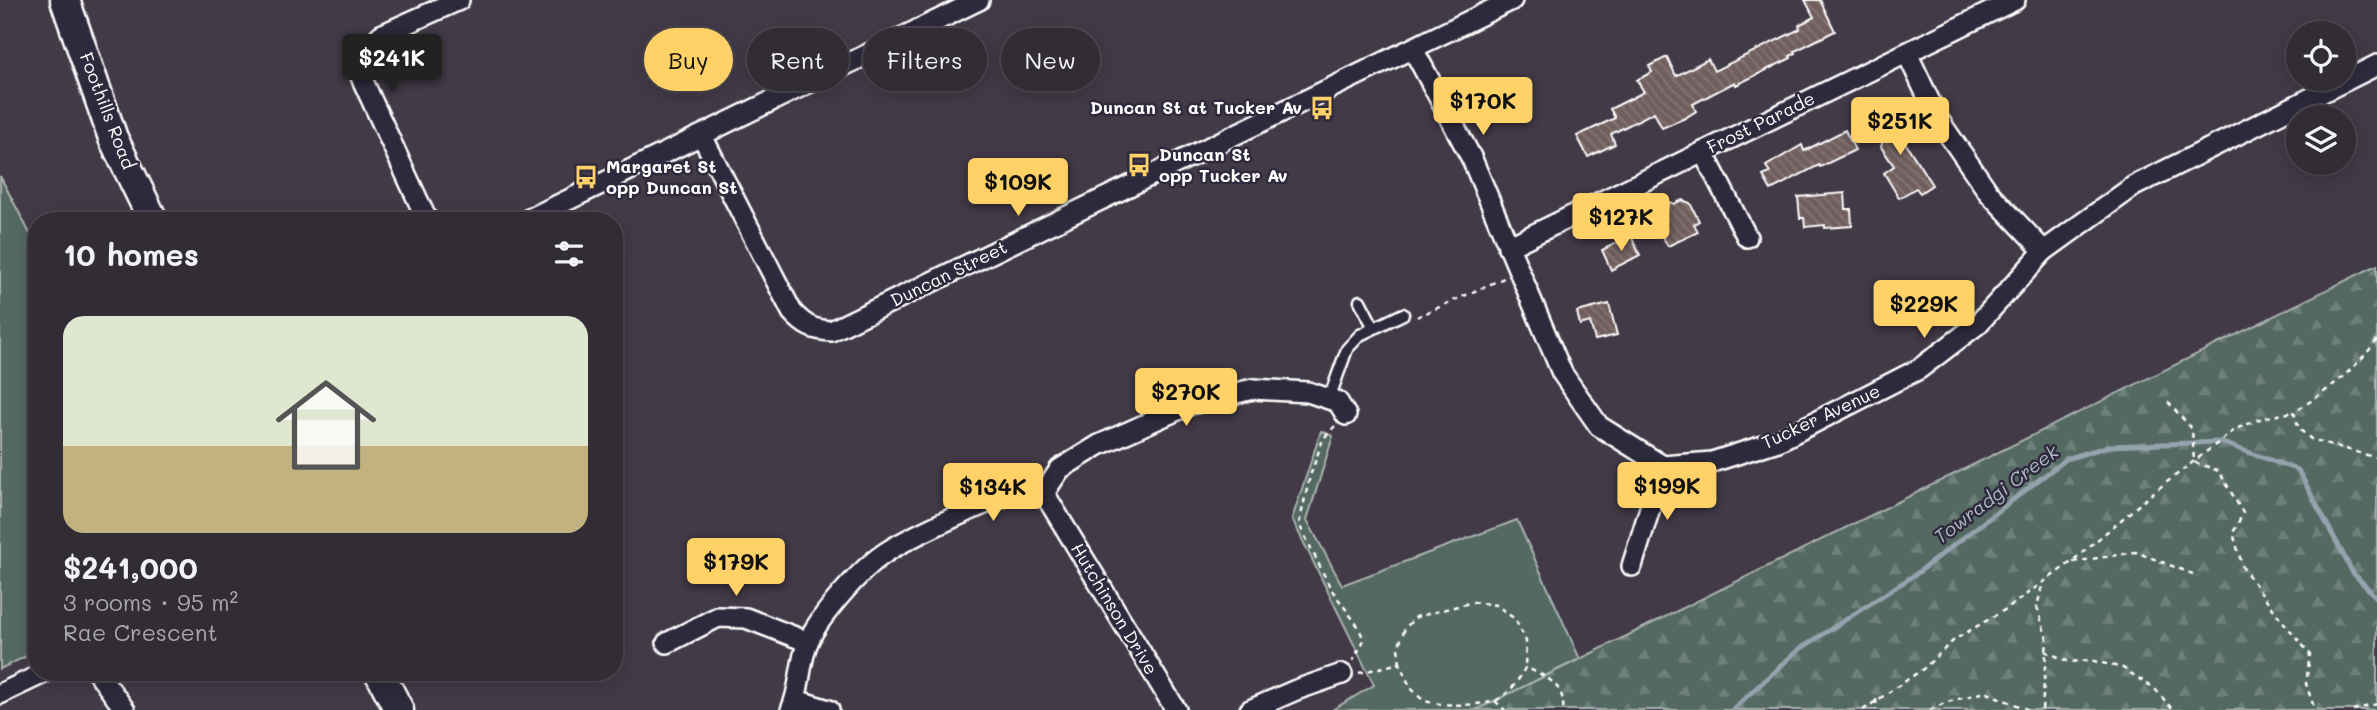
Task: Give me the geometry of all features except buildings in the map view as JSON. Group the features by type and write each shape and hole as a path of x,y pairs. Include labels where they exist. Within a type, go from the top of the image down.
{"main road":[{"name":"Foothills Road","path":"67,5 113,138 149,212"},
{"path":"384,681 399,710"}],"street":[{"path":"423,212 361,76 364,53 381,35 459,0"},
{"path":"544,212 979,0"},
{"name":"Duncan Street","path":"702,136 792,312 804,325 831,331 1512,0"},
{"name":"Frost Parade","path":"1508,247 2015,0"},
{"path":"1413,49 1472,159 1562,373 1599,426 1663,466 1632,566"},
{"path":"1907,53 1938,119 1989,192 2044,251"},
{"name":"Tucker Avenue","path":"1663,466 1712,462 1779,441 1919,369 1978,324 2044,251 2134,186 2377,65"},
{"path":"1703,152 1747,237"},
{"path":"829,710 794,705 808,642 828,612 856,579 884,553 1005,496 1027,491 1044,493 1060,469 1099,445 1191,404 1253,389 1308,392 1338,402 1346,415"},
{"name":"Hutchinson Drive","path":"1044,493 1176,710"},
{"path":"667,643 718,618 746,618 808,642"},
{"path":"1250,710 1342,674"},
{"path":"0,694 28,681"},
{"path":"104,681 125,710"}],"lane":[{"path":"1360,301 1374,328"},
{"path":"1329,399 1347,349 1360,335 1408,316"}],"path":[{"path":"1408,316 1518,271"},
{"path":"1863,710 1923,669 1954,639 2006,609 2070,563 2154,492 2236,429 2262,418 2294,412 2324,394 2362,360 2377,340"},
{"path":"2168,402 2192,429 2194,462"},
{"path":"2294,412 2299,429 2311,439 2377,458"},
{"path":"1342,674 1352,663 1364,640 1359,626 1331,589 1299,524 1310,475 1323,439 1346,415"},
{"path":"2194,462 2219,471 2243,513 2232,534 2243,568 2310,654 2306,684 2315,710"},
{"path":"2070,563 2136,552 2198,576"},
{"path":"2042,710 2047,639 2037,607 2043,582"},
{"path":"1473,602 1496,605 1514,619 1526,641 1525,668 1515,686 1495,701 1448,705 1424,701 1408,684 1400,663 1398,648 1405,628 1416,617 1473,602"},
{"path":"2045,651 2069,662 2090,660 2123,668 2155,689 2173,710"},
{"path":"1342,674 1364,672 1400,663"},
{"path":"1525,668 1542,673 1557,685 1564,703 1563,710"},
{"path":"1930,710 1947,702 1985,692 2029,710"},
{"path":"1877,699 1877,710"},
{"path":"1495,701 1504,710"},
{"path":"2353,710 2377,704"}],"green space":[{"path":"0,176 28,230 28,655 0,669"},
{"path":"2377,265 2377,710 1476,710 1580,659"},
{"path":"1321,431 1333,436 1307,520 1342,585 1517,520 1580,659 1476,710 1332,710 1374,685 1292,519"}],"waterway":[{"name":"Towradgi Creek","path":"1732,710 1797,651 1916,574 2066,459 2109,446 2220,442 2298,470 2353,573 2377,598"}],"place":[{"name":"Duncan St at Tucker Av","path":"1322,108"},
{"name":"Duncan St opp Tucker Av","path":"1139,165"},
{"name":"Margaret St opp Duncan St","path":"586,177"}]}
